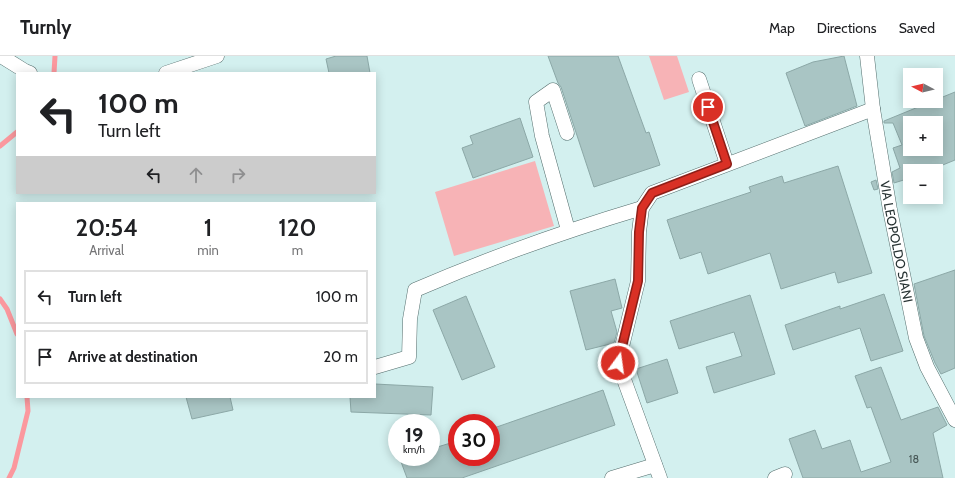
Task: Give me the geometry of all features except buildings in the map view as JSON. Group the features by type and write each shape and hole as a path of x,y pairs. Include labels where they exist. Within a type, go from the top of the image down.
{"street":[{"path":"2,56 28,72"},
{"path":"169,72 216,56"},
{"name":"VIA LEOPOLDO SIANI","path":"867,56 873,109 890,210 916,338 927,367 955,420"},
{"path":"699,79 727,164"},
{"path":"567,133 553,90 536,102 542,136 568,230"},
{"path":"612,478 658,472 618,363 638,281 639,232 642,208 652,193 873,109"},
{"path":"376,367 409,358 410,320 415,290 448,275 568,230 642,208"}],"shaded area":[{"path":"649,56 677,56 689,92 664,100"},
{"path":"535,161 554,226 454,256 435,192"}],"waterway":[{"path":"54,72 55,56"},
{"path":"0,146 16,133"},
{"path":"0,299 7,309 16,332"},
{"path":"9,478 14,468 28,411 27,398"}],"route":[{"path":"618,363 638,281 639,232 642,208 652,193 727,164 708,107"}]}
